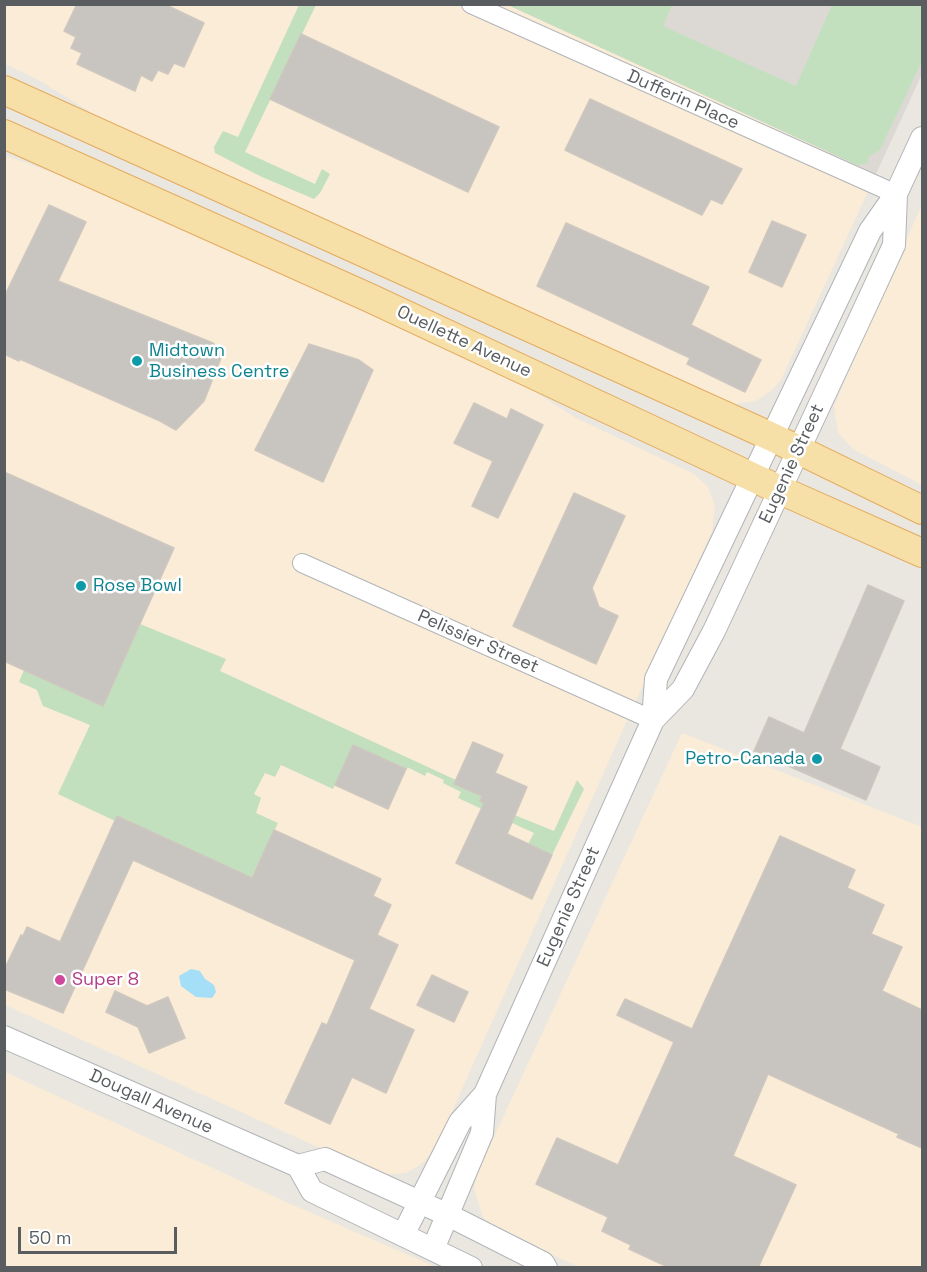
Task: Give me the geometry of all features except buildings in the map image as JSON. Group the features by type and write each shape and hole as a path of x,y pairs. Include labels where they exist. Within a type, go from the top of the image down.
{"main road":[{"path":"4,90 772,437 922,510"},
{"name":"Ouellette Avenue","path":"4,134 369,298 780,490 922,553"}],"street":[{"name":"Dufferin Place","path":"471,4 897,194"},
{"name":"Eugenie Street","path":"653,720 656,679 870,231 897,194 922,138"},
{"name":"Eugenie Street","path":"403,1235 460,1122 485,1094 653,720 683,689 714,631 894,245 897,194"},
{"name":"Pelissier Street","path":"302,563 653,720"},
{"name":"Dougall Avenue","path":"4,1037 298,1166"},
{"name":"Eugenie Street","path":"433,1249 482,1133 485,1094"},
{"path":"471,1268 312,1191 298,1166 325,1159 448,1215 543,1263 546,1268"}],"shaded area":[{"path":"5,5 508,5 876,174 781,380 772,390 756,401 735,404 712,398 103,120 42,82 5,64"},
{"path":"508,5 922,5 922,74 876,174"},
{"path":"4,155 103,191 523,384 576,418 694,474 708,487 715,506 712,531 436,1147 423,1163 406,1173 383,1175 362,1167 5,1005"},
{"path":"922,204 922,485 853,449 838,433 834,406"},
{"path":"682,733 922,827 922,1267 579,1267 492,1227 483,1217 474,1189 478,1171"},
{"path":"5,1072 284,1201 436,1267 5,1267"}],"green space":[{"path":"299,5 316,5 245,152 315,184 322,169 330,174 320,193 314,199 262,177 215,153 214,147 223,131 238,137"},
{"path":"508,5 672,5 663,26 796,86 832,5 922,5 922,61 880,150 868,157 868,163 857,165"},
{"path":"140,624 226,659 220,671 456,780 455,785 482,796 480,801 554,831 577,780 584,789 552,855 528,844 534,833 458,798 461,792 443,783 444,780 427,772 425,776 409,768 406,769 353,745 333,789 281,765 275,777 265,773 254,794 261,798 256,813 278,823 251,878 118,816 115,821 58,794 90,725 43,706 37,690 19,682 24,670 103,706"}],"water":[{"path":"191,969 200,971 205,979 214,985 216,992 212,998 196,997 181,986 179,976"}],"place":[{"name":"Midtown Business Centre","path":"137,361"},
{"name":"Rose Bowl","path":"81,586"},
{"name":"Petro-Canada","path":"817,759"},
{"name":"Super 8","path":"60,980"}]}
